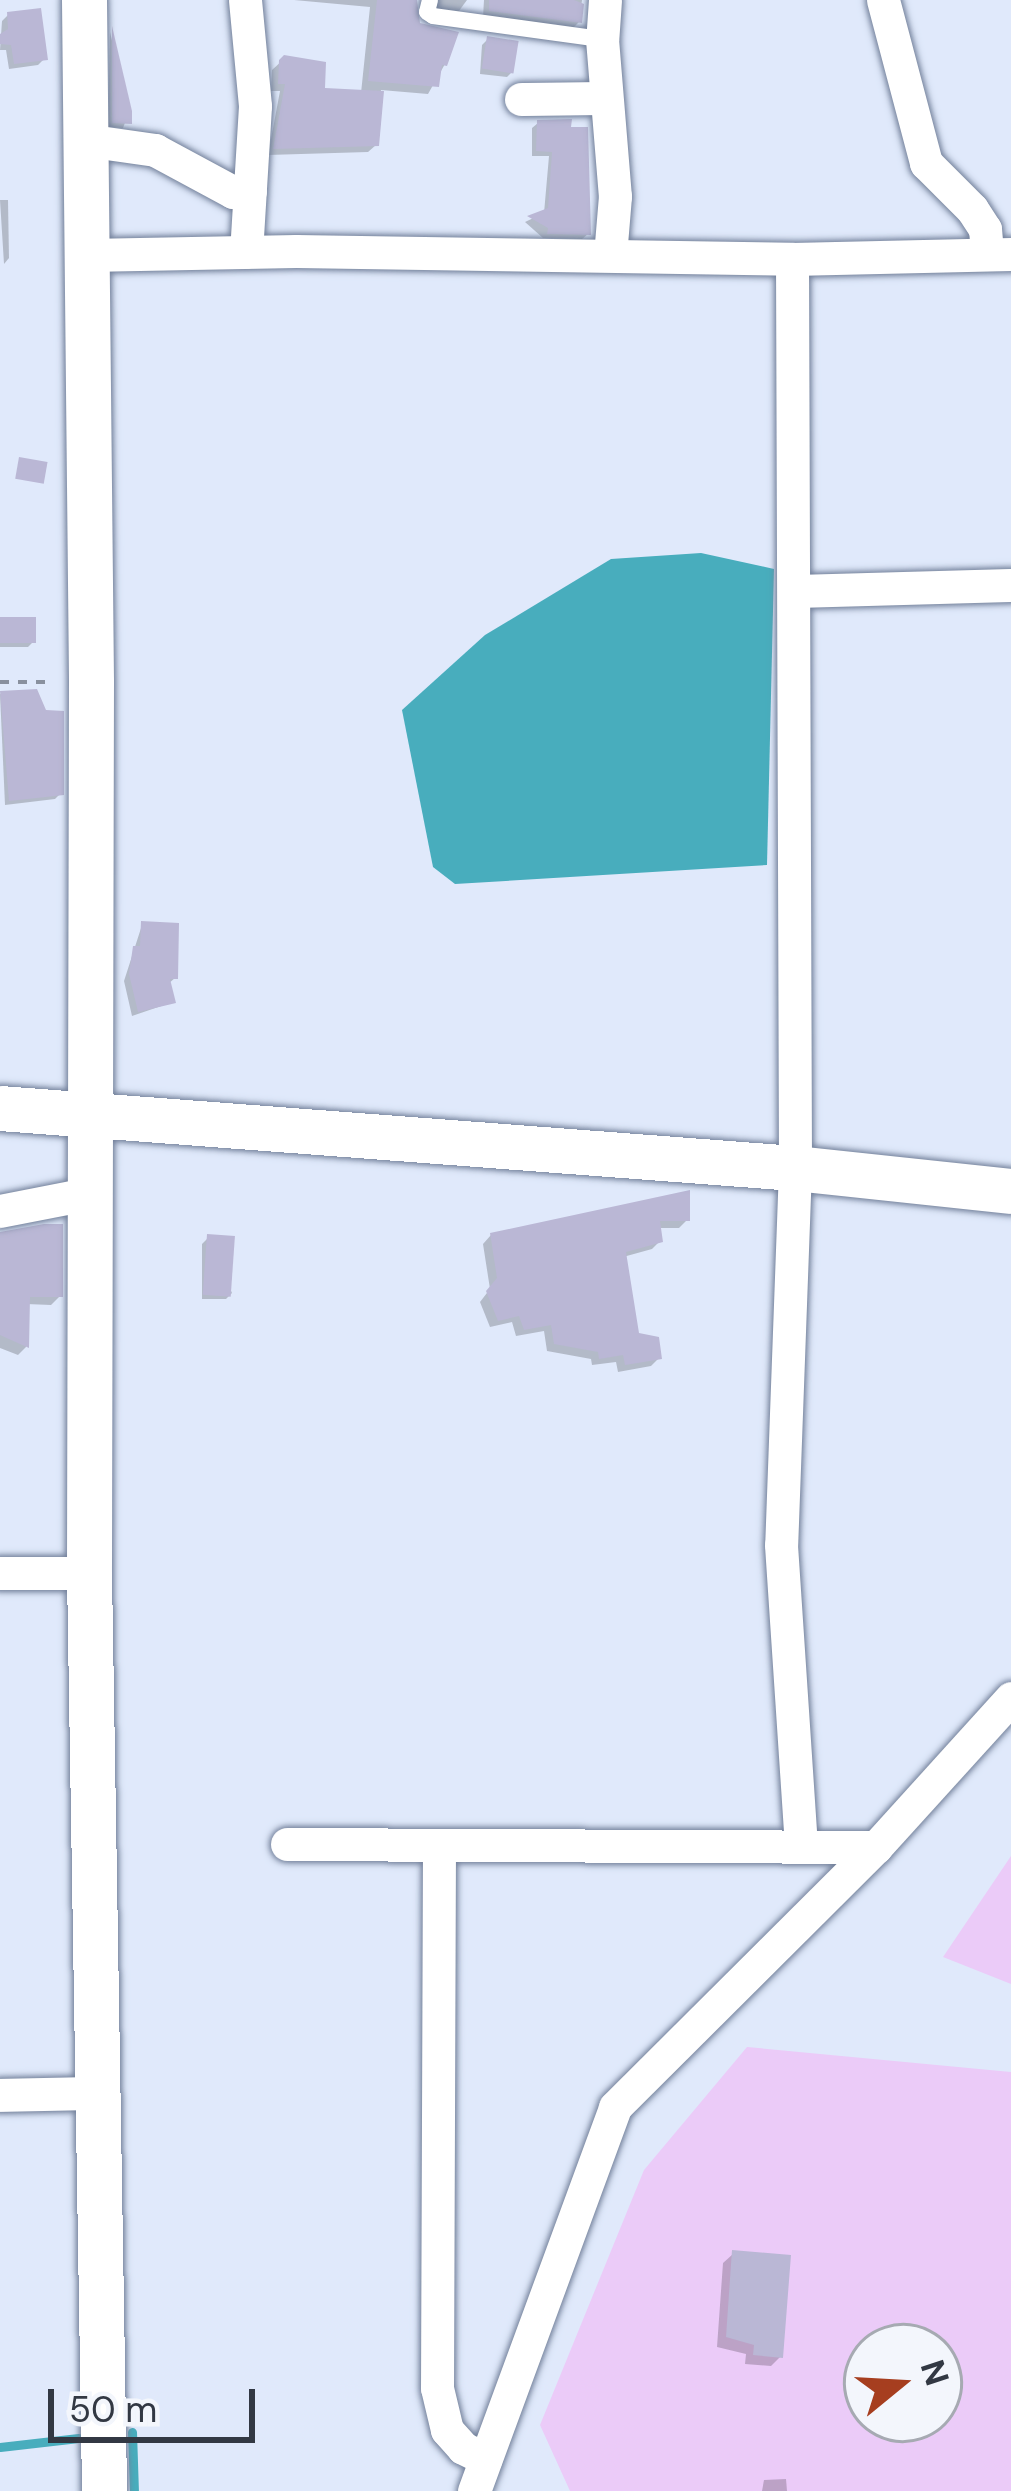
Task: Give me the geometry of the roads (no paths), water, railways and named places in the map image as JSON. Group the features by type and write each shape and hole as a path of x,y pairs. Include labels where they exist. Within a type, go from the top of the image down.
{"street":[{"path":"84,0 91,682 89,1574 104,2491"},
{"path":"245,0 255,106 246,252"},
{"path":"605,0 605,98 615,196 610,255"},
{"path":"87,255 246,252 792,260 999,254 972,209 926,163 883,0"},
{"path":"521,99 605,98"},
{"path":"85,140 154,150 232,192 250,191"},
{"path":"792,260 795,1168 781,1545 801,1846"},
{"path":"795,591 1011,585"},
{"path":"0,1108 795,1168 1011,1191"},
{"path":"0,1211 92,1193"},
{"path":"0,1573 89,1574"},
{"path":"480,2475 615,2107 876,1847 1011,1698"},
{"path":"287,1844 876,1847"},
{"path":"439,1845 437,2388 447,2430 480,2475"},
{"path":"0,2095 99,2093"}],"lane":[{"path":"430,0 427,12 433,16 602,39"}],"water":[{"path":"701,553 774,569 767,865 455,884 433,867 402,710 485,635 611,559"}],"waterway":[{"path":"132,2432 134,2491"},
{"path":"0,2447 78,2438"}]}
